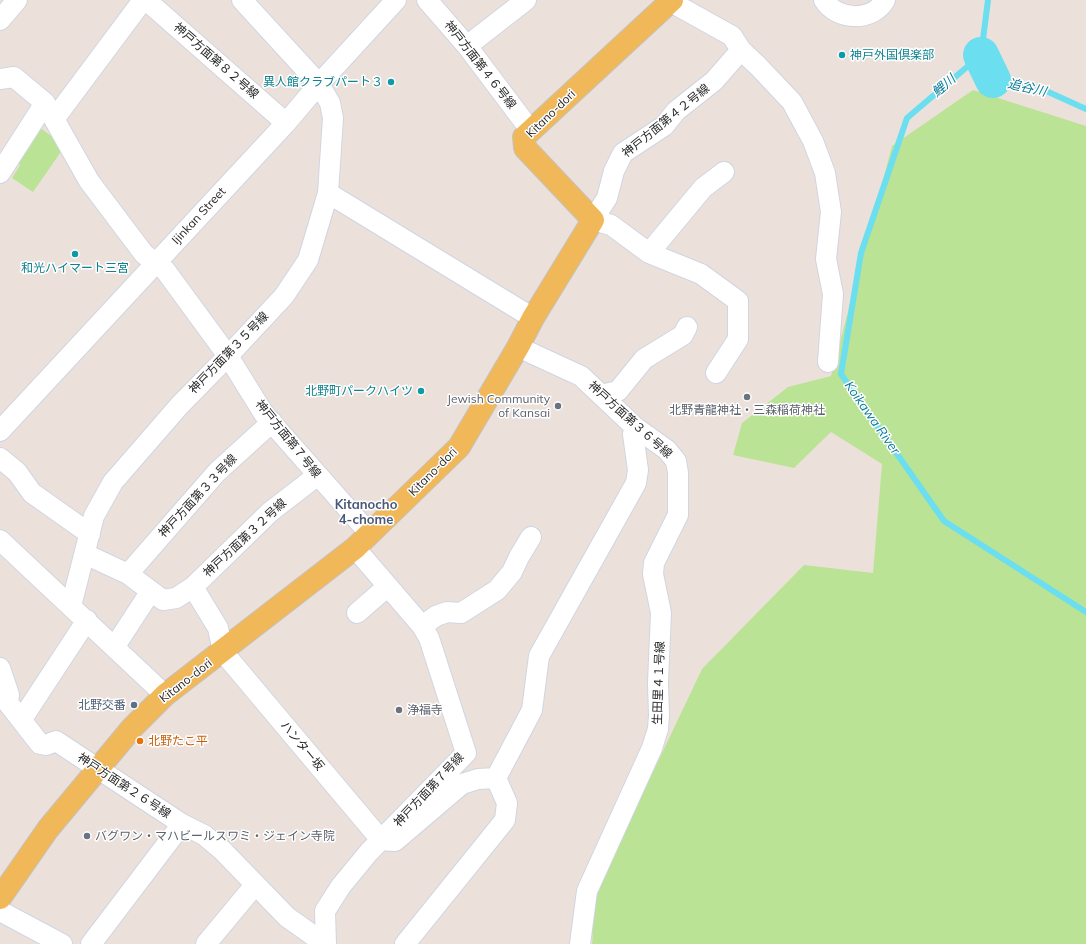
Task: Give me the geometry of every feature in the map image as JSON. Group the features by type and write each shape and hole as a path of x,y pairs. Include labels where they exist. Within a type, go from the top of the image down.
{"main road":[{"name":"Kitano-dori","path":"0,898 48,829 132,728 165,695 223,652 362,541 459,447 518,348 533,318 593,220 525,148 524,137 672,1"}],"street":[{"path":"0,20 17,0"},
{"path":"0,173 50,110 143,0"},
{"name":"神戸方面第８２号線","path":"146,0 286,123"},
{"name":"神戸方面第３５号線","path":"71,606 94,516 114,482 178,406 228,356 284,296 308,260 328,193 333,118 330,102 319,84 243,0"},
{"name":"Ijinkan Street","path":"0,431 286,123 319,84 396,0"},
{"name":"神戸方面第４６号線","path":"427,0 467,46 531,131"},
{"path":"467,46 526,0"},
{"path":"824,0 829,7 845,16 863,16 882,5 885,0"},
{"path":"672,1 732,36 742,50 792,102 812,141 825,173 831,212 826,259 833,294 828,362"},
{"name":"神戸方面第４２号線","path":"593,220 607,198 614,171 623,153 664,126 676,111 714,81 742,50"},
{"path":"0,79 14,77 50,110"},
{"name":"神戸方面第７号線","path":"50,110 89,181 144,254 165,270 228,356 264,414 318,475 362,541 388,586 422,626 429,638 466,754 381,840 341,886 325,911 326,944"},
{"path":"649,253 703,188 724,172"},
{"path":"328,193 533,318"},
{"path":"593,220 611,226 649,253 701,274 738,301 738,339 716,373"},
{"path":"601,395 618,391 644,359 683,335 687,327"},
{"name":"神戸方面第３６号線","path":"518,348 580,376 635,427 668,450 676,462"},
{"name":"神戸方面第３３号線","path":"128,574 217,472 272,422"},
{"path":"496,778 532,710 539,656 636,483 638,470 633,434 635,427"},
{"path":"0,458 17,472 32,493 90,534"},
{"name":"生田里４１号線","path":"580,944 587,891 652,748 658,729 661,613 654,563 678,515 678,473 676,462"},
{"name":"神戸方面第３２号線","path":"85,554 128,574 163,600 176,598 193,587 270,512 318,475"},
{"path":"422,626 436,616 447,612 461,613 497,590 512,572 519,556 531,537"},
{"path":"0,540 115,646 165,695"},
{"path":"357,613 388,586"},
{"path":"193,587 218,628 223,652"},
{"path":"115,646 151,591"},
{"path":"22,719 87,620"},
{"name":"ハンター坂","path":"223,652 381,840"},
{"name":"神戸方面第２６号線","path":"0,668 9,696 4,704 22,719 40,744 46,745 56,741 182,824 204,835 222,850 287,917 326,944"},
{"path":"381,840 395,841 462,784 478,779 496,778"},
{"path":"406,944 505,820 507,803 496,778"},
{"path":"91,944 182,824"},
{"path":"206,944 255,884"},
{"path":"0,911 62,944"}],"green space":[{"path":"973,90 1086,126 1086,944 592,944 592,913 605,873 702,669 804,565 873,573 882,464 831,432 794,468 733,455 742,423 788,387 831,376 892,146"},
{"path":"39,127 65,146 33,192 12,178 20,165 15,161"}],"waterway":[{"name":"Koikawa River","path":"988,0 981,55 907,118 861,253 841,374 944,521 1086,612"},
{"name":"追谷川","path":"981,55 993,80"},
{"name":"追谷川","path":"993,80 1044,90 1086,109"}],"place":[{"name":"神戸外国倶楽部","path":"842,55"},
{"name":"異人館クラブパート３","path":"391,82"},
{"name":"和光ハイマート三宮","path":"75,254"},
{"name":"北野町パークハイツ","path":"421,391"},
{"name":"北野青龍神社・三森稲荷神社","path":"747,397"},
{"name":"Jewish Community of Kansai","path":"558,406"},
{"name":"北野交番","path":"134,705"},
{"name":"浄福寺","path":"399,710"},
{"name":"北野たこ平","path":"140,741"},
{"name":"バグワン・マハビールスワミ・ジェイン寺院","path":"87,836"}],"district":[{"name":"Kitanocho 4-chome","path":"366,512"}],"water label":[{"name":"鯉川","path":"944,86"}]}
